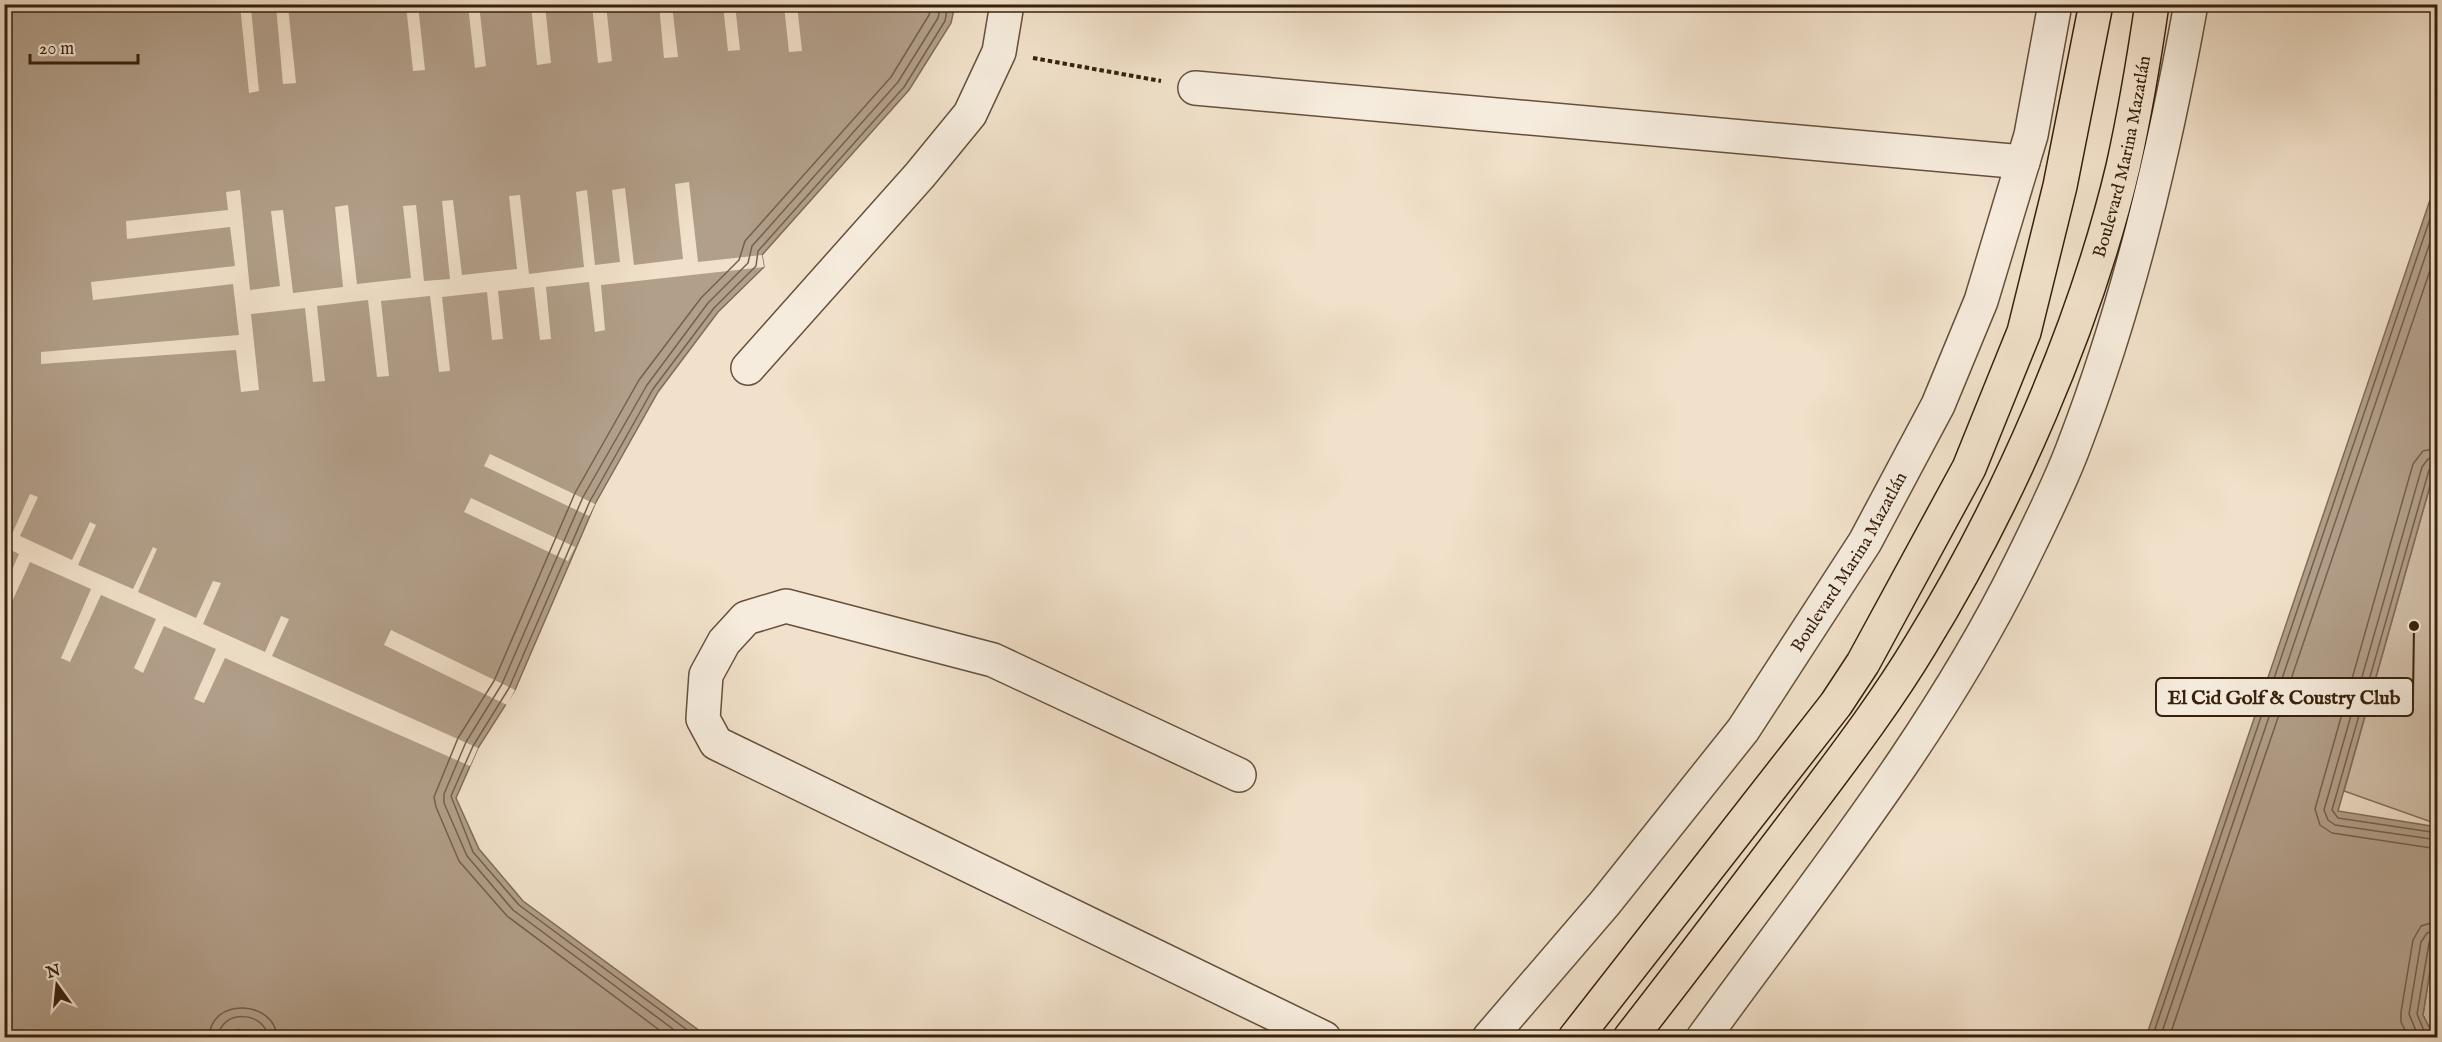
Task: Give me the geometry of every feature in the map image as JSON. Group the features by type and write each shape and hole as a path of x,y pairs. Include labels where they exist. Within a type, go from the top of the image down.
{"main road":[{"path":"1575,1038 1836,704 1863,663 1969,468 2024,332 2062,174 2096,4"},
{"name":"Boulevard Marina Mazatlán","path":"1630,1038 1858,738 1920,646 1957,584 2005,489 2058,367 2092,273 2122,170 2139,95 2152,4"}],"street":[{"path":"748,368 920,175 970,114 999,52 1007,4"},
{"name":"Boulevard Marina Mazatlán","path":"1489,1038 1605,903 1743,730 1864,542 1938,405 1973,322 2031,135 2055,4"},
{"name":"Boulevard Marina Mazatlán","path":"1703,1038 1845,844 1919,737 2023,556 2074,445 2109,345 2157,165 2177,80 2191,4"},
{"path":"1195,88 2023,162"},
{"path":"1239,775 993,660 786,606 746,618 724,642 706,675 703,719 716,743 1323,1038"}],"path":[{"path":"999,52 1195,88"}],"shaded area":[{"path":"2437,461 2437,824 2344,791"},
{"path":"2437,926 2437,1037 2434,1037 2423,1015"}],"water":[{"path":"5,5 955,5 951,23 909,90 762,255 764,267 718,312 658,392 595,504 515,690 478,748 456,798 479,849 523,901 708,1037 262,1038 238,1029 229,1038 5,1038"},
{"path":"2430,200 2438,203 2437,461 2338,811 2437,827 2437,926 2423,1015 2434,1037 2146,1037"}],"pier":[{"path":"240,5 301,5 288,6 296,83 283,84 276,6 251,8 259,91 249,93"},
{"path":"406,5 418,5 425,70 413,71"},
{"path":"468,5 479,5 486,66 475,68"},
{"path":"531,5 545,5 551,63 537,65"},
{"path":"592,5 606,5 612,61 598,63"},
{"path":"659,5 672,5 678,57 664,58"},
{"path":"723,5 735,5 740,50 728,51"},
{"path":"784,5 797,5 802,51 789,52"},
{"path":"689,182 698,262 762,255 764,267 601,285 605,330 595,332 589,282 546,287 551,339 540,340 534,287 498,291 503,339 492,340 487,292 442,297 450,371 439,372 430,296 381,301 389,376 377,377 368,300 317,306 325,381 313,382 305,308 251,314 259,390 241,392 236,350 41,364 41,352 239,335 233,284 93,300 91,282 235,266 230,227 127,239 126,221 228,210 226,192 240,190 250,290 280,286 271,211 283,210 293,293 343,287 335,207 348,205 357,284 411,278 403,206 416,205 424,281 450,279 442,201 453,200 462,275 517,269 509,196 520,195 529,274 584,267 576,192 587,190 595,265 620,262 612,190 625,188 634,265 683,259 675,184"},
{"path":"490,454 595,504 589,516 484,466"},
{"path":"30,494 38,497 20,536 72,560 90,522 96,525 78,565 133,589 153,547 157,549 138,592 196,618 213,581 221,583 203,624 265,652 281,616 289,619 272,656 478,748 470,766 225,658 204,703 194,699 216,649 164,626 143,673 134,668 156,619 101,595 70,662 61,658 91,589 30,562 5,617 5,586 19,554 5,547 5,531 12,534"},
{"path":"471,498 575,547 568,561 464,512"},
{"path":"391,630 515,690 507,705 384,645"}],"place":[{"name":"El Cid Golf & Coustry Club","path":"2414,626"}]}
